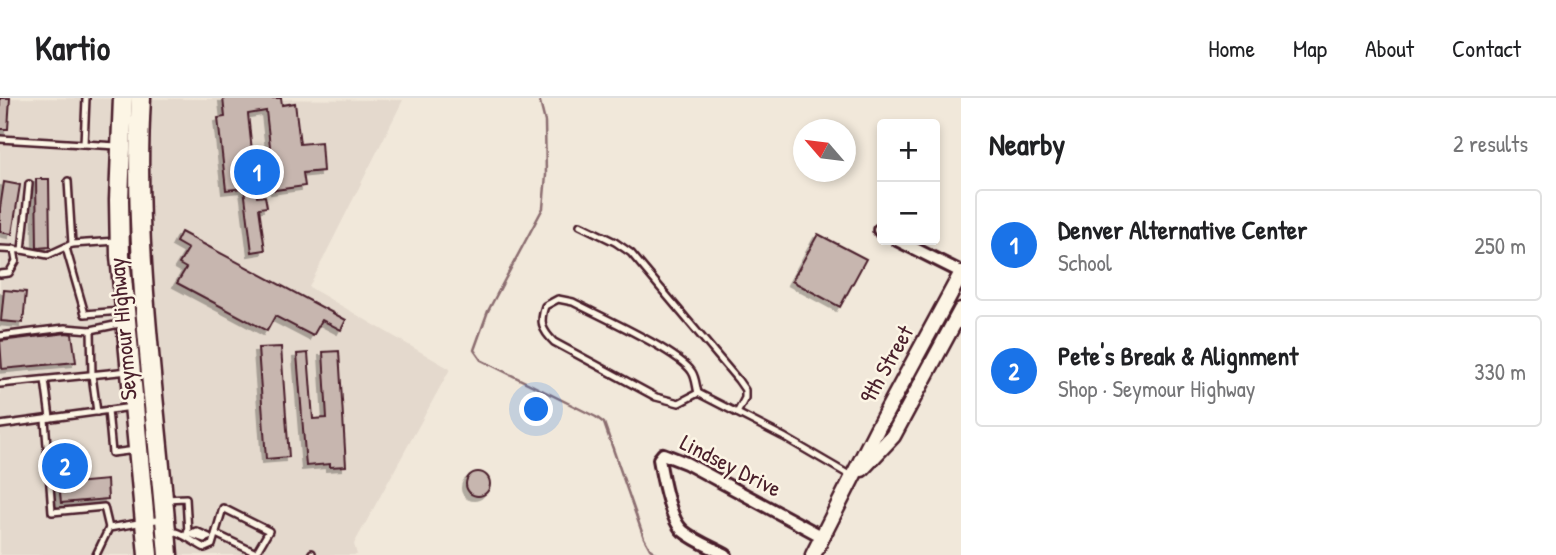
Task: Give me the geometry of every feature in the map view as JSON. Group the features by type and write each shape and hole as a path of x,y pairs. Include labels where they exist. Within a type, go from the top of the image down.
{"main road":[{"name":"Seymour Highway","path":"123,98 119,188 120,241 148,555"},
{"name":"Seymour Highway","path":"141,98 138,188 140,258 163,499 175,537"},
{"path":"119,188 138,188"},
{"path":"128,346 147,342"}],"street":[{"path":"907,245 961,273"},
{"name":"9th Street","path":"813,555 961,273"},
{"name":"9th Street","path":"854,478 893,436 961,310"},
{"name":"Lindsey Drive","path":"726,555 682,530 675,521 662,476 659,459 663,454 686,463 823,537"}],"lane":[{"path":"84,144 86,98"},
{"path":"0,139 120,146"},
{"path":"68,181 69,246 85,314 125,317"},
{"path":"0,274 9,273 16,261 29,184"},
{"path":"580,225 631,253 703,338 745,390 737,413"},
{"path":"0,249 18,249 48,255 69,246 120,241"},
{"path":"558,299 573,302 667,351 687,365 694,374 698,393 679,403 656,397 554,342 544,332 540,320 545,306 558,299"},
{"path":"0,336 65,328 91,330 125,317"},
{"path":"91,330 92,375 97,412"},
{"path":"0,384 130,370"},
{"path":"45,380 52,512 104,507 109,528 96,555"},
{"path":"698,393 854,478"},
{"path":"0,425 134,407"},
{"path":"108,410 112,453 138,450"},
{"path":"163,499 186,498 175,537"},
{"path":"109,528 145,522 205,548 212,545 223,508 269,531 257,551"},
{"path":"175,537 196,531 263,555"}],"shaded area":[{"path":"0,98 403,100 309,287 450,369 354,544 357,555 0,555"}],"building":[{"path":"0,98 10,98 8,129 0,129"},
{"path":"223,98 281,98 282,105 295,103 300,144 321,142 323,171 303,173 305,186 275,190 266,111 248,114 257,197 265,196 267,207 259,208 265,250 252,252 244,188 226,190 218,118 225,117"},
{"path":"36,179 49,179 50,247 37,248"},
{"path":"4,182 20,185 12,234 0,232"},
{"path":"181,232 346,320 341,330 322,320 313,336 275,316 267,331 177,283 186,268 179,264 188,249 176,242"},
{"path":"818,234 866,259 840,307 792,281"},
{"path":"4,290 26,292 23,323 1,321"},
{"path":"72,334 76,362 2,369 0,341"},
{"path":"281,347 289,457 266,459 258,348"},
{"path":"339,351 346,466 306,466 297,354 308,353 313,419 327,418 323,352"},
{"path":"71,450 74,483 107,480 108,499 61,503 56,452"},
{"path":"478,472 487,475 490,484 487,493 478,496 469,493 466,484 469,475"}],"waterway":[{"path":"539,98 545,122 546,175 543,208 488,311 474,350 481,360 604,423 644,538 650,549 658,555"}],"place":[{"name":"Denver Alternative Center","path":"257,172"},
{"name":"Pete's Break & Alignment","path":"65,466"}]}
